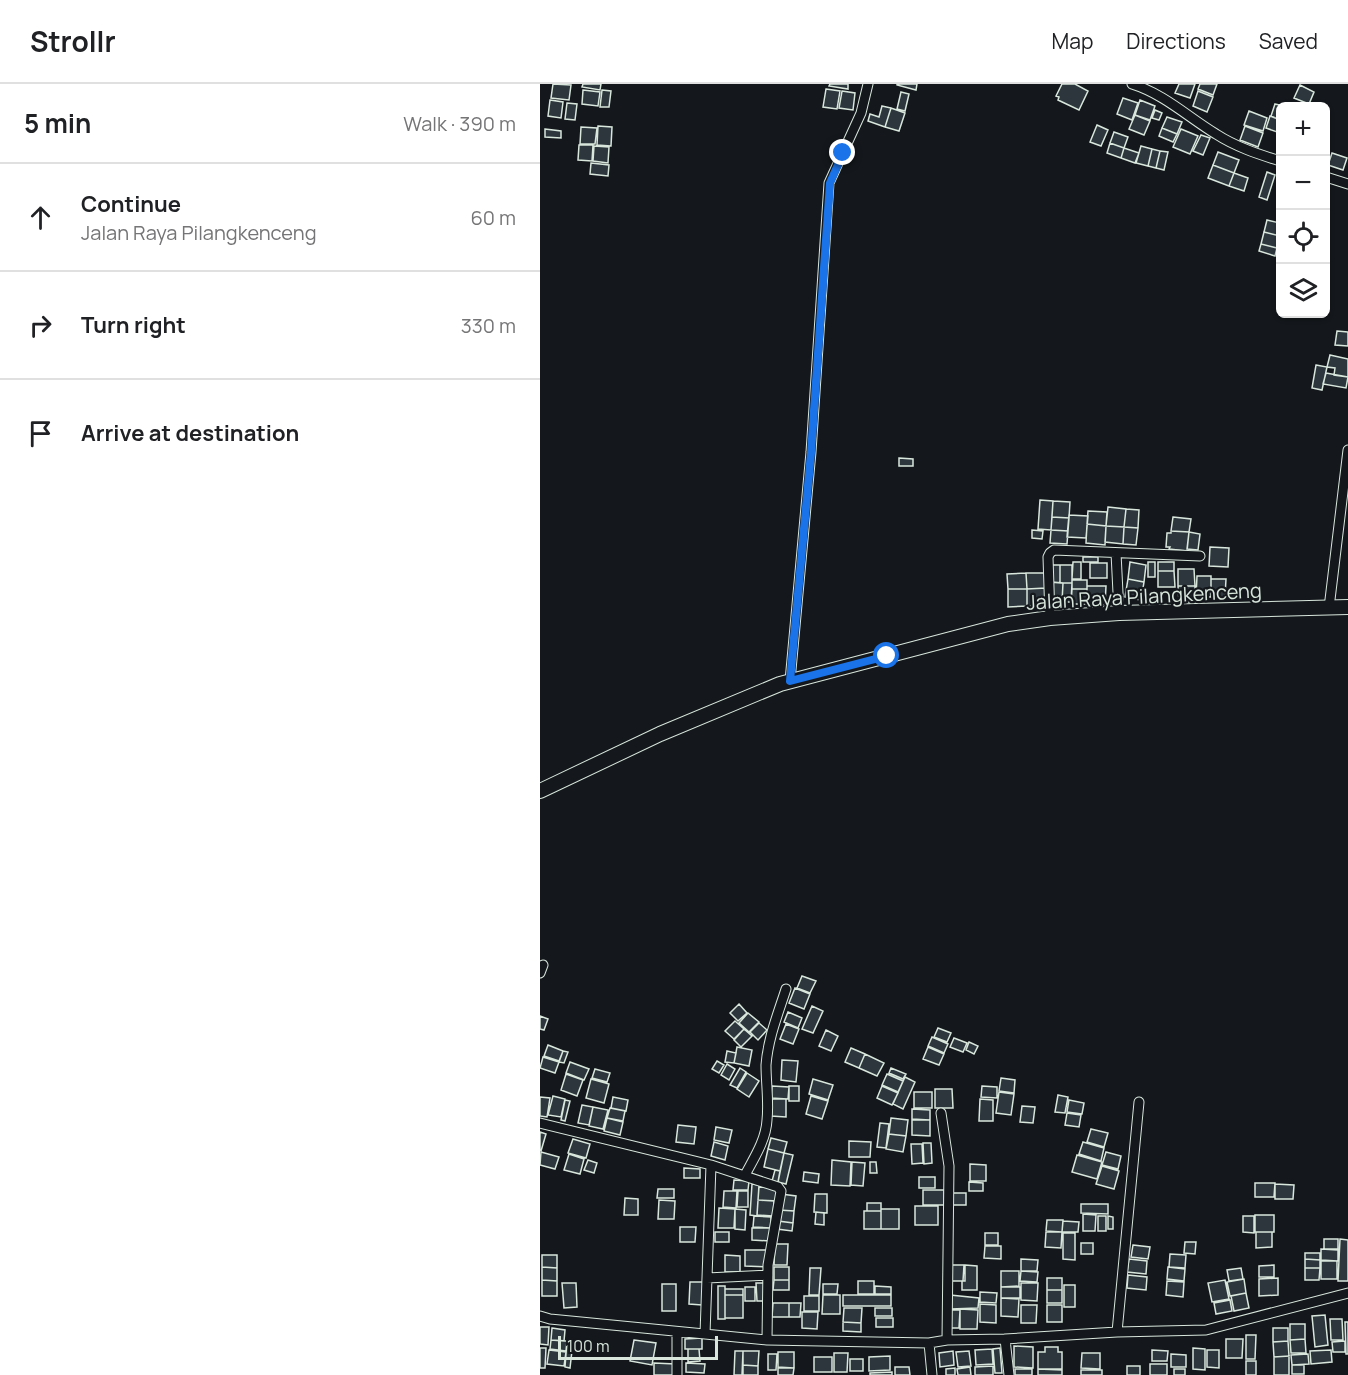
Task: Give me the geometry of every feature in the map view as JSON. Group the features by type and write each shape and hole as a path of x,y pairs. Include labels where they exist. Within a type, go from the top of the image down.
{"main road":[{"name":"Jalan Raya Pilangkenceng","path":"540,791 660,734 726,708 756,693 790,681 1008,624 1050,618 1119,613 1348,607"}],"street":[{"path":"790,681 811,453 830,183 861,113 868,84"},
{"path":"1132,84 1158,94 1229,142 1276,159"},
{"path":"1330,178 1348,184"},
{"path":"1329,608 1348,450"},
{"path":"1050,618 1048,557 1054,550 1200,556"},
{"path":"1116,553 1119,613"},
{"path":"745,1175 762,1144 768,1120 766,1064 768,1049 786,989"},
{"path":"1117,1332 1139,1102"},
{"path":"941,1113 949,1166 947,1340"},
{"path":"540,1124 711,1165 778,1187 781,1191 768,1265 767,1340"},
{"path":"705,1334 711,1165"},
{"path":"707,1278 768,1275"},
{"path":"540,1316 767,1340 929,1343 947,1340 1117,1332 1206,1330 1348,1293"},
{"path":"677,1332 677,1375"},
{"path":"1005,1339 1009,1375"},
{"path":"929,1343 932,1375"}],"building":[{"path":"553,84 571,85 569,100 551,98"},
{"path":"583,84 601,84 600,90 582,87"},
{"path":"830,84 848,84 848,89 829,86"},
{"path":"897,84 917,84 916,90"},
{"path":"1062,84 1075,84 1088,91 1079,110 1058,100 1059,97 1056,96"},
{"path":"1179,84 1195,84 1190,98 1175,93"},
{"path":"1200,84 1217,84 1213,95 1198,89"},
{"path":"1300,85 1314,92 1310,102 1294,98"},
{"path":"826,89 840,91 837,109 823,107"},
{"path":"583,90 600,92 598,106 582,104"},
{"path":"602,90 611,91 609,107 600,107"},
{"path":"842,91 855,93 853,110 839,108"},
{"path":"1198,91 1213,97 1207,112 1193,106"},
{"path":"901,92 909,94 905,111 897,109"},
{"path":"1123,98 1138,103 1132,120 1117,114"},
{"path":"550,100 563,102 561,118 548,116"},
{"path":"1140,100 1155,106 1150,120 1135,115"},
{"path":"567,103 577,104 575,120 565,119"},
{"path":"1275,104 1276,104 1276,118 1271,116"},
{"path":"882,106 891,108 885,127 868,121 870,114 879,117"},
{"path":"891,108 905,113 899,131 885,127"},
{"path":"1155,110 1162,113 1159,120 1152,118"},
{"path":"1249,111 1267,118 1263,131 1244,125"},
{"path":"1135,115 1150,121 1144,135 1129,129"},
{"path":"1270,116 1276,118 1276,132 1266,128"},
{"path":"1167,117 1182,122 1177,134 1162,128"},
{"path":"1097,125 1108,130 1101,146 1090,142"},
{"path":"598,126 612,127 611,146 597,145"},
{"path":"1245,126 1263,133 1258,147 1240,140"},
{"path":"581,127 597,128 595,144 580,144"},
{"path":"1162,128 1177,134 1173,142 1159,136"},
{"path":"545,129 561,131 561,138 545,137"},
{"path":"1181,129 1198,136 1190,154 1173,147"},
{"path":"1114,132 1128,137 1124,148 1110,143"},
{"path":"1201,135 1210,138 1203,155 1193,151"},
{"path":"1110,143 1124,148 1121,158 1107,153"},
{"path":"579,145 593,145 592,161 578,160"},
{"path":"594,146 609,147 608,163 593,161"},
{"path":"1141,146 1152,149 1148,166 1136,163"},
{"path":"1124,148 1139,153 1135,163 1121,158"},
{"path":"1152,149 1160,151 1156,168 1148,166"},
{"path":"1160,151 1168,152 1164,170 1156,168"},
{"path":"1218,152 1239,160 1234,173 1213,165"},
{"path":"1332,153 1347,158 1343,170 1330,166"},
{"path":"591,163 609,165 608,176 590,174"},
{"path":"1213,165 1234,173 1229,186 1208,178"},
{"path":"1267,172 1275,175 1267,200 1259,197"},
{"path":"1234,173 1248,178 1244,191 1229,186"},
{"path":"1267,220 1276,222 1276,235 1264,232"},
{"path":"1264,232 1276,235 1276,248 1261,244"},
{"path":"1261,244 1276,248 1275,256 1259,251"},
{"path":"1337,331 1348,332 1348,346 1335,345"},
{"path":"1330,355 1348,359 1348,377 1334,375 1335,368 1327,367"},
{"path":"1316,365 1327,367 1322,390 1312,388"},
{"path":"1326,373 1348,377 1346,388 1323,384"},
{"path":"899,458 913,459 913,466 899,466"},
{"path":"1040,500 1053,501 1051,530 1038,529"},
{"path":"1053,501 1070,502 1069,518 1052,517"},
{"path":"1108,507 1126,509 1124,527 1106,526"},
{"path":"1126,509 1139,510 1138,528 1124,527"},
{"path":"1088,511 1107,512 1106,526 1087,524"},
{"path":"1069,515 1088,516 1086,538 1067,537"},
{"path":"1052,517 1069,518 1068,531 1051,530"},
{"path":"1173,517 1191,519 1189,532 1171,531"},
{"path":"1087,524 1106,526 1105,545 1086,543"},
{"path":"1106,526 1124,527 1123,544 1105,542"},
{"path":"1124,527 1138,528 1136,545 1123,544"},
{"path":"1032,530 1043,531 1042,539 1032,538"},
{"path":"1051,530 1068,531 1067,544 1050,543"},
{"path":"1171,531 1189,532 1187,551 1166,547 1167,533"},
{"path":"1189,532 1200,534 1198,550 1187,549"},
{"path":"1210,547 1229,548 1228,567 1209,566"},
{"path":"1083,557 1098,557 1098,562 1083,562"},
{"path":"1073,562 1081,562 1081,579 1072,579"},
{"path":"1130,562 1146,565 1144,582 1128,579"},
{"path":"1148,562 1155,562 1155,577 1148,577"},
{"path":"1158,562 1174,562 1174,571 1158,571"},
{"path":"1090,563 1107,563 1107,578 1090,578"},
{"path":"1050,565 1060,565 1060,583 1050,582"},
{"path":"1060,565 1072,565 1072,583 1060,583"},
{"path":"1178,569 1194,569 1195,586 1178,586"},
{"path":"1158,571 1174,571 1175,587 1158,587"},
{"path":"1026,573 1046,573 1046,588 1027,589"},
{"path":"1026,573 1027,589 1008,589 1007,574"},
{"path":"1197,576 1211,576 1211,597 1196,597"},
{"path":"1128,579 1144,582 1141,600 1125,597"},
{"path":"1211,579 1226,579 1225,597 1211,597"},
{"path":"1072,580 1087,580 1087,589 1072,589"},
{"path":"1052,582 1063,583 1062,602 1052,602"},
{"path":"1063,583 1072,583 1071,602 1062,602"},
{"path":"1087,586 1106,586 1105,605 1087,604"},
{"path":"1178,586 1195,586 1195,602 1179,602"},
{"path":"1046,588 1047,606 1027,606 1027,589"},
{"path":"1008,589 1027,589 1027,606 1008,607"},
{"path":"1072,589 1087,589 1087,604 1071,604"},
{"path":"802,976 816,981 810,993 797,988"},
{"path":"795,988 810,994 804,1009 789,1003"},
{"path":"739,1004 747,1013 738,1021 730,1013"},
{"path":"812,1006 823,1011 813,1033 802,1029"},
{"path":"788,1012 802,1018 798,1028 784,1022"},
{"path":"748,1013 759,1022 749,1032 739,1023"},
{"path":"540,1016 548,1019 544,1030 540,1029"},
{"path":"735,1021 744,1029 734,1039 725,1031"},
{"path":"759,1023 767,1030 758,1040 750,1032"},
{"path":"786,1024 799,1029 793,1044 780,1039"},
{"path":"938,1028 951,1033 947,1042 934,1037"},
{"path":"744,1029 752,1036 741,1047 734,1040"},
{"path":"826,1030 838,1036 831,1051 819,1046"},
{"path":"932,1037 948,1044 944,1053 928,1046"},
{"path":"954,1038 967,1043 963,1052 950,1047"},
{"path":"969,1042 978,1046 974,1054 966,1050"},
{"path":"548,1045 563,1051 559,1061 544,1056"},
{"path":"737,1047 752,1050 749,1066 734,1063"},
{"path":"928,1047 944,1054 939,1065 923,1059"},
{"path":"851,1048 865,1054 859,1068 845,1062"},
{"path":"563,1051 568,1052 564,1063 559,1062"},
{"path":"727,1051 736,1053 734,1063 725,1062"},
{"path":"865,1054 884,1063 877,1076 859,1068"},
{"path":"543,1057 559,1062 555,1073 540,1068"},
{"path":"782,1060 798,1061 796,1082 781,1080"},
{"path":"717,1061 724,1065 719,1073 712,1069"},
{"path":"570,1062 589,1069 584,1080 566,1073"},
{"path":"727,1064 735,1069 729,1080 721,1075"},
{"path":"740,1068 746,1072 737,1088 730,1085"},
{"path":"891,1068 906,1074 903,1079 889,1073"},
{"path":"595,1069 610,1073 607,1082 592,1078"},
{"path":"747,1073 759,1081 749,1097 737,1089"},
{"path":"566,1074 583,1080 577,1096 561,1090"},
{"path":"887,1074 903,1081 898,1092 882,1085"},
{"path":"905,1077 915,1082 903,1109 893,1104"},
{"path":"1001,1078 1015,1080 1014,1093 999,1091"},
{"path":"591,1079 609,1084 604,1103 586,1098"},
{"path":"813,1079 833,1085 828,1100 809,1094"},
{"path":"772,1086 789,1087 788,1099 771,1098"},
{"path":"789,1086 799,1086 799,1101 789,1101"},
{"path":"882,1086 898,1093 892,1105 877,1098"},
{"path":"982,1086 997,1087 997,1098 981,1097"},
{"path":"935,1089 952,1089 953,1108 935,1108"},
{"path":"914,1092 932,1092 932,1108 914,1108"},
{"path":"999,1092 1014,1094 1011,1115 996,1113"},
{"path":"1058,1095 1068,1097 1065,1113 1055,1112"},
{"path":"553,1096 565,1099 561,1117 548,1115"},
{"path":"811,1096 828,1101 822,1119 806,1114"},
{"path":"540,1097 550,1098 547,1117 540,1116"},
{"path":"613,1097 628,1100 626,1111 611,1108"},
{"path":"772,1099 786,1099 786,1117 771,1116"},
{"path":"980,1099 993,1100 993,1121 979,1121"},
{"path":"565,1100 570,1101 565,1121 561,1120"},
{"path":"1069,1100 1084,1103 1082,1114 1067,1112"},
{"path":"582,1105 593,1107 589,1125 578,1123"},
{"path":"1022,1106 1035,1107 1033,1123 1020,1122"},
{"path":"593,1107 608,1110 603,1129 589,1126"},
{"path":"610,1108 625,1111 623,1121 607,1118"},
{"path":"912,1109 930,1110 930,1120 912,1119"},
{"path":"1067,1113 1081,1115 1079,1127 1065,1125"},
{"path":"607,1118 623,1122 620,1135 604,1131"},
{"path":"891,1118 908,1120 906,1136 889,1134"},
{"path":"912,1120 930,1120 930,1136 912,1135"},
{"path":"880,1123 889,1124 886,1148 877,1147"},
{"path":"678,1125 696,1127 694,1144 676,1142"},
{"path":"716,1127 732,1130 729,1143 714,1140"},
{"path":"1091,1129 1108,1133 1104,1147 1087,1142"},
{"path":"540,1132 546,1134 541,1151 540,1150"},
{"path":"889,1134 906,1136 903,1152 886,1149"},
{"path":"771,1138 787,1142 784,1153 768,1149"},
{"path":"573,1139 590,1144 586,1158 568,1153"},
{"path":"849,1141 871,1142 870,1157 849,1157"},
{"path":"714,1142 728,1146 725,1160 711,1156"},
{"path":"1083,1142 1104,1148 1101,1161 1079,1154"},
{"path":"923,1143 931,1143 932,1163 924,1164"},
{"path":"911,1144 922,1144 923,1163 912,1164"},
{"path":"768,1149 784,1153 780,1171 764,1167"},
{"path":"541,1152 559,1157 555,1169 540,1165"},
{"path":"1106,1152 1121,1156 1118,1169 1102,1165"},
{"path":"784,1153 793,1155 786,1184 778,1182"},
{"path":"569,1154 584,1159 580,1174 564,1170"},
{"path":"1077,1155 1102,1162 1097,1179 1072,1172"},
{"path":"588,1160 597,1163 594,1173 584,1170"},
{"path":"832,1160 851,1162 850,1186 831,1185"},
{"path":"852,1162 865,1163 863,1186 851,1185"},
{"path":"870,1162 876,1162 877,1173 870,1173"},
{"path":"970,1164 986,1165 986,1181 970,1181"},
{"path":"1102,1166 1119,1171 1114,1189 1096,1184"},
{"path":"684,1168 700,1169 700,1178 684,1178"},
{"path":"775,1170 780,1171 778,1182 772,1181"},
{"path":"804,1172 819,1174 818,1183 803,1181"},
{"path":"919,1177 935,1177 935,1188 919,1188"},
{"path":"734,1180 749,1181 748,1190 733,1190"},
{"path":"969,1182 983,1183 983,1191 969,1191"},
{"path":"1255,1183 1275,1183 1274,1197 1255,1197"},
{"path":"752,1184 759,1185 757,1216 750,1215"},
{"path":"1275,1184 1294,1185 1293,1199 1275,1199"},
{"path":"759,1187 779,1188 778,1201 758,1200"},
{"path":"658,1189 674,1189 674,1198 657,1198"},
{"path":"923,1190 944,1190 944,1205 923,1205"},
{"path":"724,1191 737,1191 736,1208 723,1207"},
{"path":"738,1191 748,1191 748,1207 737,1207"},
{"path":"952,1193 966,1193 966,1205 952,1205"},
{"path":"781,1194 796,1196 794,1211 779,1210"},
{"path":"815,1194 827,1194 827,1213 814,1212"},
{"path":"625,1198 638,1199 638,1215 624,1215"},
{"path":"659,1200 675,1201 674,1219 658,1219"},
{"path":"758,1200 774,1201 773,1216 757,1215"},
{"path":"867,1203 881,1203 881,1211 867,1211"},
{"path":"1081,1204 1108,1204 1108,1214 1081,1213"},
{"path":"915,1206 938,1206 938,1225 915,1225"},
{"path":"719,1208 735,1209 734,1228 718,1228"},
{"path":"735,1209 746,1210 745,1230 735,1229"},
{"path":"881,1209 899,1209 899,1229 881,1229"},
{"path":"779,1210 794,1211 793,1223 778,1221"},
{"path":"864,1211 881,1211 881,1229 864,1229"},
{"path":"816,1212 824,1213 824,1225 815,1224"},
{"path":"1083,1214 1096,1215 1095,1231 1083,1231"},
{"path":"1255,1215 1274,1215 1274,1232 1255,1232"},
{"path":"754,1216 771,1217 771,1228 753,1227"},
{"path":"1098,1216 1106,1216 1106,1231 1098,1231"},
{"path":"1108,1216 1113,1217 1113,1229 1108,1229"},
{"path":"1243,1216 1254,1216 1254,1233 1243,1232"},
{"path":"1047,1220 1063,1220 1062,1232 1046,1231"},
{"path":"778,1221 793,1223 792,1231 777,1229"},
{"path":"1063,1221 1079,1222 1078,1232 1062,1232"},
{"path":"680,1227 696,1227 695,1242 680,1242"},
{"path":"752,1228 770,1228 770,1241 752,1240"},
{"path":"715,1232 729,1232 729,1242 715,1242"},
{"path":"1046,1232 1062,1232 1061,1248 1045,1247"},
{"path":"1256,1232 1272,1232 1272,1247 1256,1248"},
{"path":"985,1233 998,1233 998,1245 985,1245"},
{"path":"1063,1233 1075,1233 1075,1260 1063,1259"},
{"path":"1324,1239 1338,1239 1338,1249 1324,1249"},
{"path":"1340,1239 1348,1240 1348,1281 1338,1281"},
{"path":"1185,1242 1196,1242 1195,1254 1184,1253"},
{"path":"1081,1243 1093,1243 1093,1254 1081,1254"},
{"path":"775,1244 788,1244 787,1265 774,1265"},
{"path":"1133,1245 1150,1247 1148,1259 1131,1257"},
{"path":"985,1246 1001,1246 1001,1259 984,1258"},
{"path":"1321,1249 1338,1250 1338,1261 1321,1260"},
{"path":"745,1250 767,1250 767,1267 745,1266"},
{"path":"1305,1253 1320,1253 1320,1260 1305,1259"},
{"path":"1170,1254 1186,1255 1185,1268 1169,1267"},
{"path":"542,1255 557,1255 557,1268 542,1267"},
{"path":"725,1255 740,1256 740,1272 725,1272"},
{"path":"1021,1259 1038,1260 1037,1271 1021,1271"},
{"path":"1129,1259 1147,1261 1146,1274 1127,1272"},
{"path":"1305,1259 1320,1260 1320,1268 1305,1268"},
{"path":"1321,1261 1337,1261 1337,1279 1321,1279"},
{"path":"952,1265 964,1265 963,1281 952,1281"},
{"path":"965,1265 977,1266 977,1290 962,1290 962,1281 965,1281"},
{"path":"1274,1265 1274,1277 1259,1277 1259,1266"},
{"path":"542,1267 557,1268 557,1281 542,1280"},
{"path":"774,1267 789,1267 789,1280 774,1280"},
{"path":"1168,1267 1185,1269 1184,1281 1167,1279"},
{"path":"810,1268 821,1268 819,1295 809,1295"},
{"path":"1241,1268 1243,1279 1229,1281 1227,1270"},
{"path":"1305,1268 1320,1268 1319,1280 1305,1280"},
{"path":"1001,1271 1019,1271 1019,1286 1001,1287"},
{"path":"1021,1271 1038,1272 1037,1282 1020,1281"},
{"path":"1128,1275 1147,1277 1146,1290 1127,1288"},
{"path":"1047,1278 1062,1278 1062,1290 1047,1290"},
{"path":"1278,1278 1278,1295 1259,1296 1259,1279"},
{"path":"1244,1279 1246,1293 1230,1296 1227,1282"},
{"path":"542,1280 557,1281 557,1296 542,1296"},
{"path":"774,1280 789,1280 789,1290 773,1290"},
{"path":"1225,1280 1229,1299 1212,1302 1208,1283"},
{"path":"858,1281 874,1281 874,1294 858,1294"},
{"path":"1167,1281 1184,1282 1183,1297 1166,1295"},
{"path":"690,1282 703,1282 702,1305 689,1304"},
{"path":"562,1283 576,1283 577,1307 564,1308"},
{"path":"756,1283 765,1283 766,1301 757,1301"},
{"path":"1021,1283 1038,1283 1037,1301 1021,1300"},
{"path":"662,1284 676,1284 676,1311 662,1311"},
{"path":"823,1284 838,1284 837,1294 823,1294"},
{"path":"1064,1285 1075,1285 1075,1307 1064,1307"},
{"path":"718,1286 725,1286 725,1319 718,1319"},
{"path":"875,1286 891,1287 891,1294 875,1294"},
{"path":"745,1287 755,1287 755,1301 745,1301"},
{"path":"1001,1287 1020,1287 1020,1298 1001,1298"},
{"path":"725,1289 743,1289 743,1295 725,1295"},
{"path":"1047,1290 1062,1290 1062,1303 1047,1303"},
{"path":"980,1292 997,1293 996,1303 980,1302"},
{"path":"1246,1293 1249,1308 1234,1311 1231,1296"},
{"path":"725,1295 743,1295 743,1318 725,1318"},
{"path":"823,1295 840,1295 840,1314 822,1314"},
{"path":"843,1295 891,1295 891,1306 843,1306"},
{"path":"950,1295 979,1298 978,1308 950,1309"},
{"path":"804,1296 819,1296 819,1311 804,1311"},
{"path":"1001,1298 1019,1299 1018,1317 1001,1316"},
{"path":"1230,1300 1232,1311 1216,1314 1214,1303"},
{"path":"773,1303 789,1303 789,1317 772,1317"},
{"path":"789,1303 801,1303 800,1317 789,1317"},
{"path":"980,1304 996,1305 996,1323 980,1322"},
{"path":"1021,1305 1037,1305 1036,1323 1021,1323"},
{"path":"1047,1305 1062,1305 1062,1322 1047,1322"},
{"path":"844,1308 862,1308 861,1323 843,1322"},
{"path":"875,1308 892,1308 892,1316 875,1316"},
{"path":"960,1309 978,1310 977,1329 960,1329"},
{"path":"949,1310 960,1310 959,1328 949,1328"},
{"path":"802,1312 818,1312 817,1329 802,1328"},
{"path":"1325,1315 1328,1345 1315,1347 1312,1316"},
{"path":"876,1318 893,1318 893,1327 876,1327"},
{"path":"1330,1319 1342,1319 1343,1340 1331,1340"},
{"path":"843,1322 861,1323 861,1332 843,1331"},
{"path":"1345,1322 1348,1322 1348,1354 1346,1354"},
{"path":"1290,1324 1305,1324 1305,1339 1290,1340"},
{"path":"540,1327 549,1327 548,1345 540,1344"},
{"path":"552,1328 565,1330 564,1341 551,1340"},
{"path":"1273,1328 1288,1328 1288,1341 1273,1342"},
{"path":"1246,1335 1256,1335 1255,1359 1246,1359"},
{"path":"702,1338 702,1349 685,1349 685,1339"},
{"path":"1226,1339 1243,1339 1242,1358 1226,1358"},
{"path":"1305,1339 1306,1353 1291,1353 1290,1340"},
{"path":"551,1340 567,1341 566,1351 550,1349"},
{"path":"634,1340 656,1343 652,1365 630,1361"},
{"path":"567,1341 573,1342 570,1368 565,1367"},
{"path":"1288,1341 1289,1356 1274,1357 1273,1342"},
{"path":"1345,1341 1345,1352 1333,1352 1332,1342"},
{"path":"1014,1346 1033,1347 1033,1368 1014,1367"},
{"path":"1045,1347 1058,1347 1058,1352 1062,1352 1062,1369 1038,1369 1038,1352 1045,1352"},
{"path":"540,1348 546,1348 545,1368 540,1368"},
{"path":"1000,1348 1002,1373 995,1373 993,1349"},
{"path":"1193,1348 1205,1349 1205,1370 1193,1369"},
{"path":"688,1349 699,1349 700,1361 688,1362"},
{"path":"992,1349 993,1364 976,1365 975,1350"},
{"path":"549,1350 566,1352 564,1366 547,1364"},
{"path":"1152,1350 1168,1351 1167,1361 1152,1361"},
{"path":"1207,1350 1219,1350 1219,1368 1207,1367"},
{"path":"1331,1350 1332,1362 1311,1364 1310,1351"},
{"path":"735,1351 743,1351 742,1375 734,1375"},
{"path":"743,1351 759,1351 758,1366 743,1365"},
{"path":"953,1351 954,1365 940,1367 939,1353"},
{"path":"969,1351 971,1366 958,1367 956,1352"},
{"path":"778,1352 794,1352 794,1368 778,1367"},
{"path":"834,1353 848,1353 847,1372 834,1372"},
{"path":"1082,1353 1100,1353 1100,1369 1081,1368"},
{"path":"768,1354 777,1354 776,1370 768,1370"},
{"path":"1171,1354 1186,1355 1186,1367 1171,1367"},
{"path":"1308,1354 1309,1364 1292,1365 1291,1355"},
{"path":"890,1356 890,1370 869,1371 869,1357"},
{"path":"1289,1356 1289,1375 1274,1375 1274,1357"},
{"path":"814,1357 832,1357 832,1372 814,1372"},
{"path":"850,1359 863,1359 863,1371 850,1371"},
{"path":"1246,1361 1256,1361 1256,1375 1246,1375"},
{"path":"654,1363 675,1364 675,1375 654,1375"},
{"path":"686,1363 705,1364 704,1373 686,1372"},
{"path":"1150,1364 1167,1364 1167,1375 1150,1375"},
{"path":"743,1365 758,1366 758,1375 743,1375"},
{"path":"1292,1365 1304,1365 1304,1374 1292,1374"},
{"path":"993,1366 993,1375 975,1375 975,1367"},
{"path":"1127,1366 1140,1366 1140,1375 1127,1375"},
{"path":"895,1367 909,1367 910,1375 895,1375"},
{"path":"970,1367 971,1375 958,1375 957,1369"},
{"path":"778,1368 794,1368 793,1375 778,1375"},
{"path":"955,1368 955,1375 946,1375 946,1369"},
{"path":"1015,1369 1032,1369 1032,1375 1015,1375"},
{"path":"1038,1369 1062,1370 1062,1375 1038,1375"},
{"path":"1174,1369 1185,1369 1185,1375 1174,1375"},
{"path":"1081,1370 1102,1370 1102,1375 1081,1375"},
{"path":"892,1372 892,1375 870,1375 870,1373"}],"route":[{"path":"843,153 830,183 826,217 811,453 790,681 887,656"}]}
